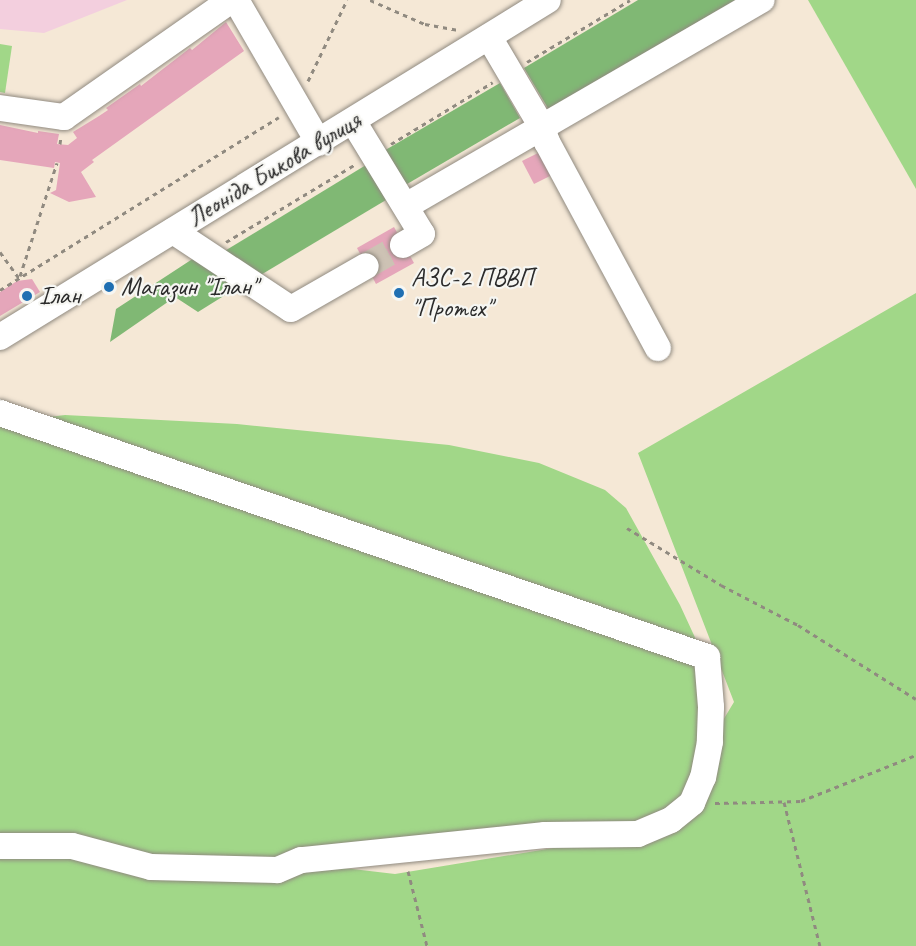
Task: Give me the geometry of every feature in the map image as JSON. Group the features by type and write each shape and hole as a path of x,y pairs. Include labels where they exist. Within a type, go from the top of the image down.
{"street":[{"path":"0,108 64,117 231,0"},
{"path":"236,0 319,143"},
{"name":"Леоніда Бикова вулиця","path":"0,337 319,143 548,0"},
{"path":"406,206 762,0"},
{"path":"489,37 542,127 547,142 658,348"},
{"path":"353,122 422,234 404,244"},
{"path":"173,231 291,309 366,266"},
{"path":"0,413 707,657 711,742 703,777 692,803 671,820 638,834 545,834 301,860 277,870 151,867 72,846 0,846"}],"path":[{"path":"0,290 297,106 347,0"},
{"path":"370,0 425,24"},
{"path":"207,254 630,0"},
{"path":"19,278 57,163"},
{"path":"0,252 19,278"},
{"path":"627,528 721,585 798,625 916,699"},
{"path":"692,803 801,801 916,755"},
{"path":"783,802 820,946"},
{"path":"402,849 427,946"}],"shaded area":[{"path":"0,0 127,0 44,33 0,29"}],"green space":[{"path":"638,0 735,0 549,110 524,68"},
{"path":"808,0 916,0 916,189"},
{"path":"0,44 12,46 5,93 0,92"},
{"path":"500,83 520,118 402,187 382,152"},
{"path":"366,165 386,200 259,276 223,252"},
{"path":"194,258 238,287 198,312 175,297 110,342 116,309"},
{"path":"916,293 916,946 0,946 0,423 65,415 237,424 449,445 539,463 605,490 626,508 680,605 704,657 705,750 734,702 638,453","holes":["656,831 395,874 276,860"]}],"building":[{"path":"226,22 244,51 92,160 94,162 81,172 96,197 69,202 50,193 56,190 60,163 55,162 54,168 0,160 0,125 38,133 38,131 59,134 57,144 68,145 77,138 73,132 108,110 106,108 140,84 141,86 190,48 192,50"},
{"path":"540,152 552,175 534,184 522,161"},
{"path":"394,227 414,263 376,284 357,248"},
{"path":"32,279 40,292 0,316 0,292 17,281"}],"tunnel":[{"path":"366,266 403,245"}],"place":[{"name":"Магазин \"Ілан\"","path":"109,287"},
{"name":"АЗС-2 ПВВП \"Протех\"","path":"399,293"},
{"name":"Ілан","path":"27,296"}]}
